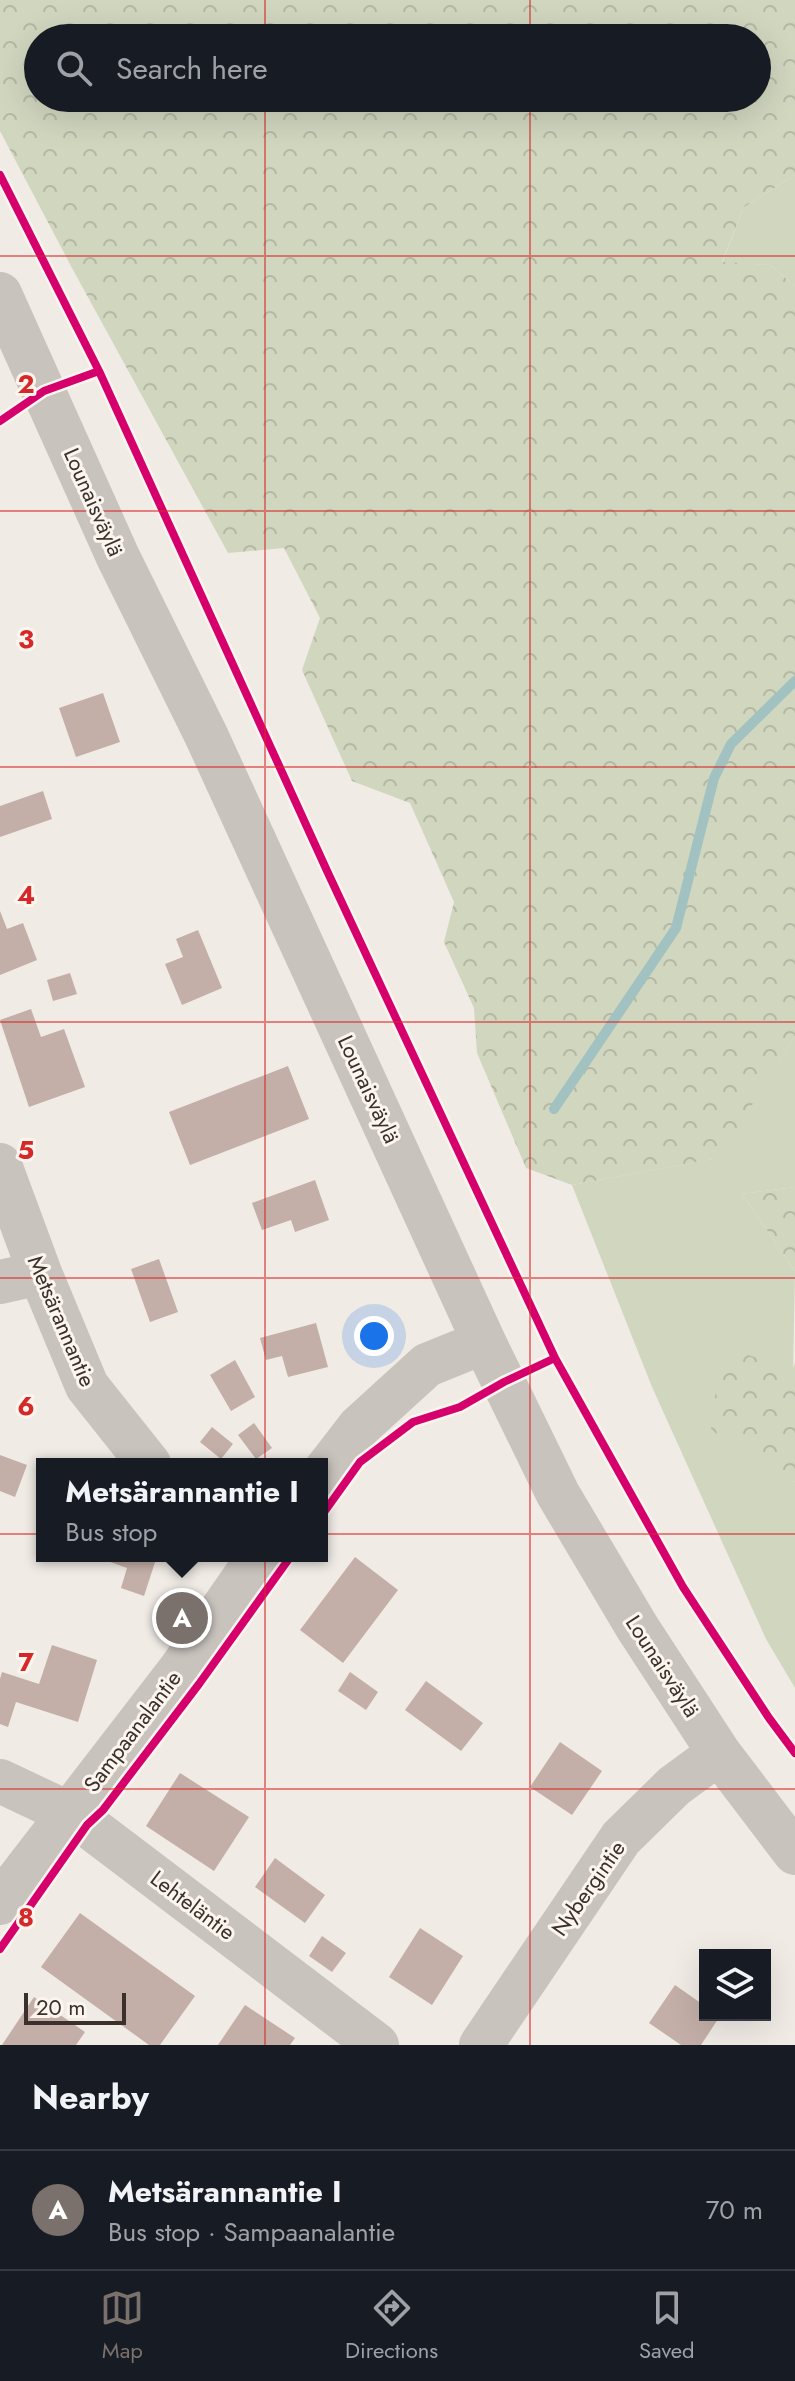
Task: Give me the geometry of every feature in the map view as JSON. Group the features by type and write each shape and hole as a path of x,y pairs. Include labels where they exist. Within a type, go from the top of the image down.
{"street":[{"name":"Lounaisväylä","path":"0,294 118,557 219,763 484,1342 558,1494 637,1627 719,1753 795,1853"},
{"name":"Metsärannantie","path":"0,1165 20,1278 87,1386 144,1458"},
{"path":"328,1467 359,1427 427,1365 484,1342"},
{"name":"Sampaanalantie","path":"0,1903 179,1671 254,1562"},
{"name":"Nybergintie","path":"481,2045 621,1838 674,1786 719,1753"},
{"name":"Lehteläntie","path":"0,1781 87,1825 377,2045"}],"green space":[{"path":"0,0 795,0 795,175 744,207 722,262 770,265 795,286 795,1036 719,1158 572,1185 526,1168 477,1053 474,1008 444,942 454,902 410,803 352,781 302,670 320,618 284,548 228,553 0,131"},
{"path":"795,175 795,286 770,265 722,263 744,207"},
{"path":"795,1036 795,1187 742,1194 795,1271 791,1483 795,1481 795,1688 766,1639 652,1387 572,1185 718,1158"},
{"path":"795,1187 795,1271 742,1194"},
{"path":"721,1345 792,1371 795,1363 795,1481 792,1483 711,1430"}],"building":[{"path":"103,693 120,742 76,757 59,708"},
{"path":"43,791 52,819 0,837 0,806"},
{"path":"0,911 7,929 23,923 37,960 0,975"},
{"path":"198,930 222,988 182,1005 165,964 183,957 176,939"},
{"path":"70,973 77,994 53,1001 47,980"},
{"path":"31,1009 41,1037 64,1029 85,1087 29,1107 0,1020"},
{"path":"288,1066 309,1119 190,1165 169,1112"},
{"path":"315,1180 329,1220 295,1232 291,1220 262,1230 252,1203"},
{"path":"159,1259 178,1312 150,1322 131,1269"},
{"path":"316,1323 328,1367 288,1377 282,1356 266,1360 260,1338"},
{"path":"235,1360 255,1397 231,1411 210,1375"},
{"path":"254,1423 272,1448 255,1458 238,1435"},
{"path":"212,1427 233,1444 220,1458 200,1442"},
{"path":"0,1455 27,1465 15,1497 0,1491"},
{"path":"355,1557 398,1590 343,1663 300,1630"},
{"path":"110,1562 155,1562 144,1596 121,1588 127,1568"},
{"path":"52,1645 97,1660 78,1722 16,1702 8,1727 0,1724 2,1672 39,1684"},
{"path":"350,1672 378,1692 366,1710 338,1691"},
{"path":"426,1681 483,1723 461,1751 405,1710"},
{"path":"560,1742 602,1771 572,1815 530,1787"},
{"path":"180,1773 249,1817 214,1871 146,1826"},
{"path":"275,1858 325,1895 305,1923 255,1887"},
{"path":"80,1913 195,1996 160,2045 149,2045 41,1967"},
{"path":"420,1928 463,1956 432,2005 389,1977"},
{"path":"322,1936 346,1953 332,1972 309,1956"},
{"path":"675,1985 699,2002 699,2021 717,2021 701,2045 681,2045 649,2023"},
{"path":"34,1997 85,2032 76,2045 2,2045"},
{"path":"245,2005 295,2038 290,2045 218,2045"}],"waterway":[{"path":"554,1109 676,928 714,778 731,744 795,681"}],"cycle path":[{"path":"0,175 99,371 328,873 555,1358 683,1587 795,1753"},
{"path":"0,421 44,391 99,371"},
{"path":"328,1507 360,1462 413,1422 460,1407 555,1358"},
{"path":"0,1949 87,1825 103,1810 199,1684 287,1562"}],"place":[{"name":"Metsärannantie I","path":"182,1618"}]}
